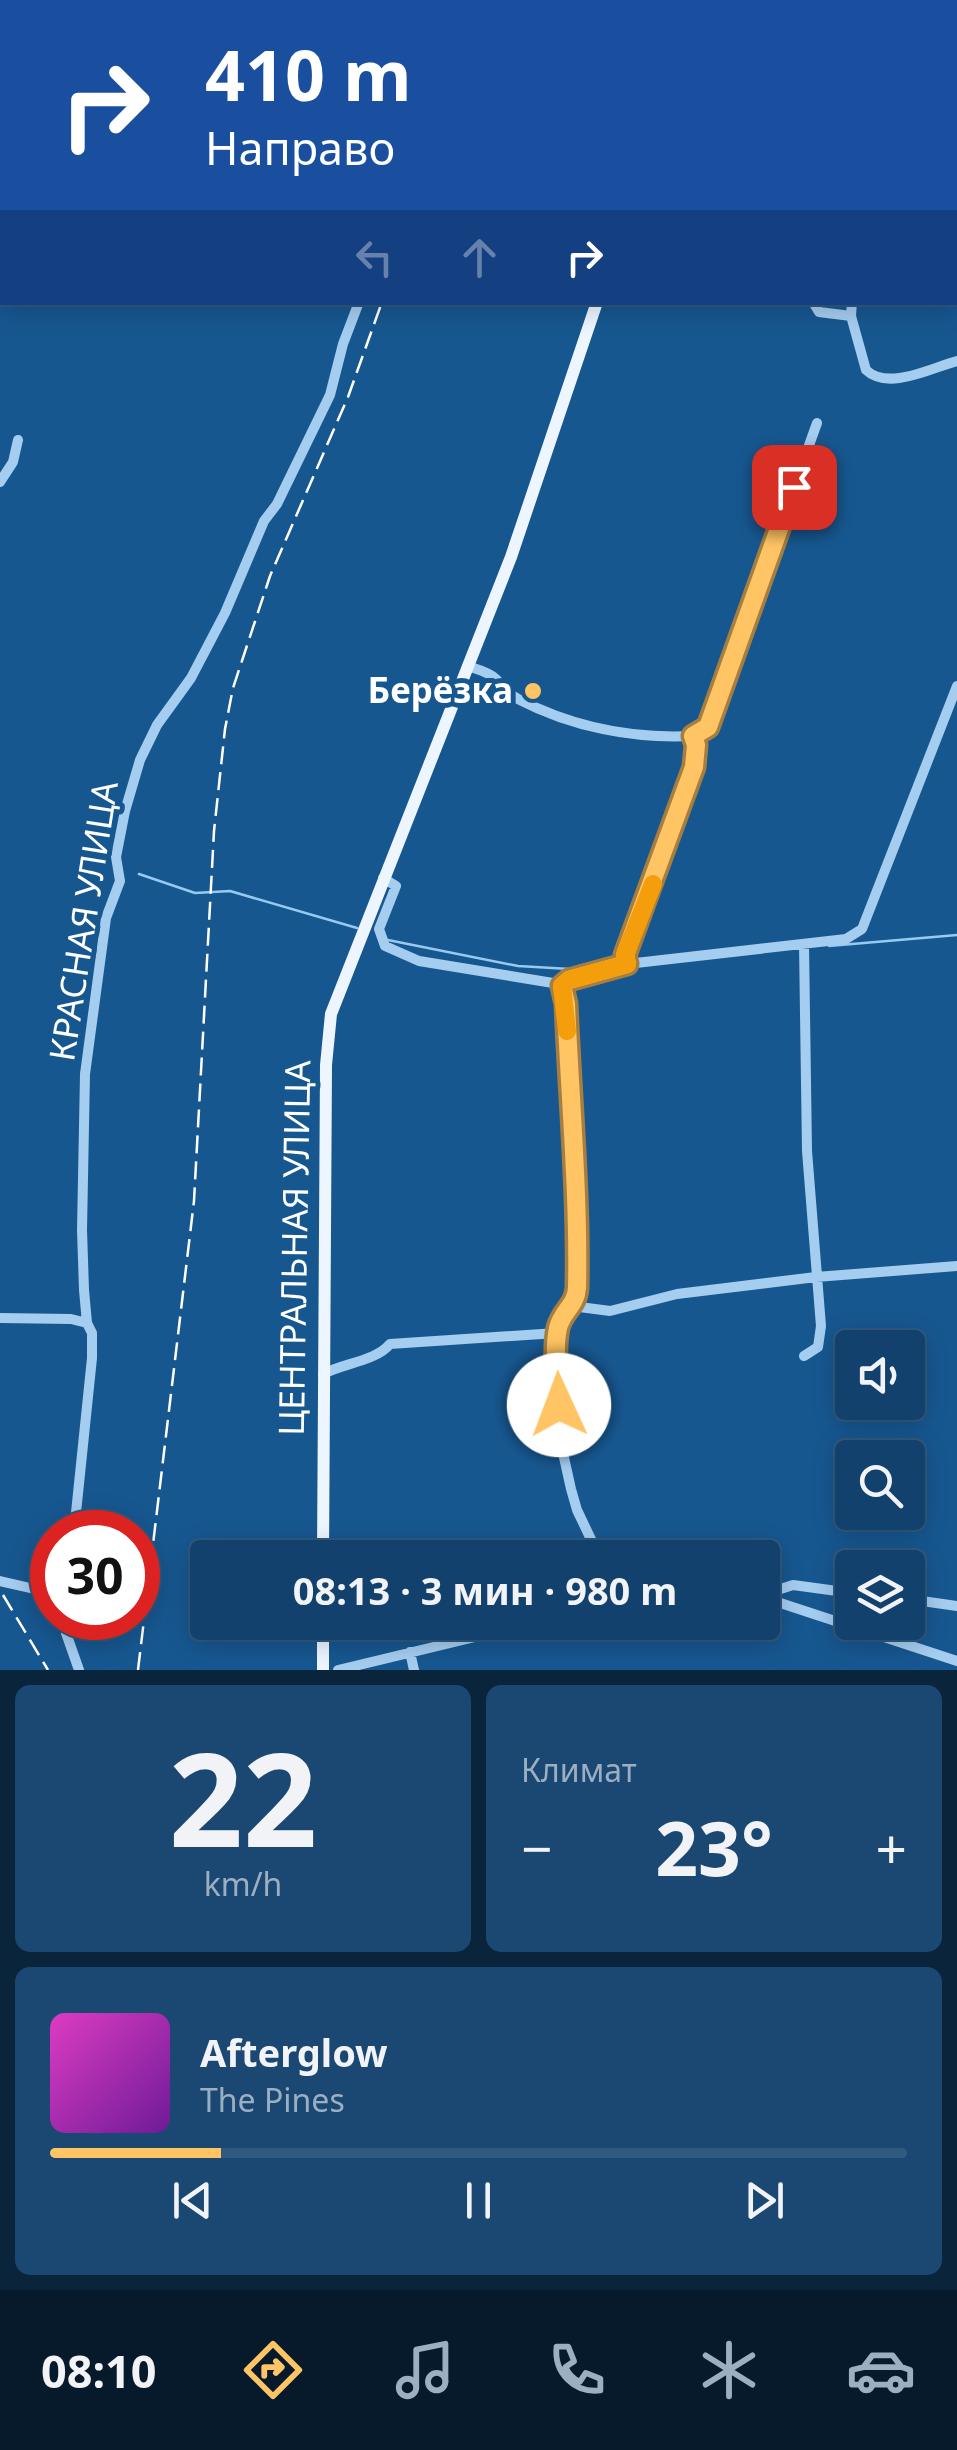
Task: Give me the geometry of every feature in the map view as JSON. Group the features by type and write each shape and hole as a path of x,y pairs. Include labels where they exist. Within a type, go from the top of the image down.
{"main road":[{"name":"ЦЕНТРАЛЬНАЯ УЛИЦА","path":"323,1540 327,1036 337,994 510,556 596,305"},
{"path":"323,1640 323,1670"}],"street":[{"name":"КРАСНАЯ УЛИЦА","path":"76,1510 92,1358 82,1230 85,1074 106,918 120,881 116,857 125,811 140,760 158,725 191,678 264,520 278,504 330,394 342,344 358,305"},
{"path":"815,305 819,312 851,316"},
{"path":"852,305 851,316 866,370 880,380 957,361"},
{"path":"467,666 492,676 504,691 549,712 628,735 693,736 708,727 817,423"},
{"path":"0,482 13,462 18,440"},
{"path":"562,986 569,980 627,964 846,940 862,929 957,686"},
{"path":"627,964 625,955 694,767 693,736"},
{"path":"383,878 396,886 379,929 384,946 419,961 562,986"},
{"path":"804,944 807,1151 820,1336 818,1347 804,1356"},
{"path":"562,986 577,1217 577,1293 572,1306 563,1314 557,1333 563,1452 577,1510 589,1540"},
{"path":"572,1306 610,1312 677,1294 816,1276 957,1266"},
{"path":"0,1318 71,1318 88,1324"},
{"path":"323,1374 354,1360 379,1355 388,1344 557,1333"},
{"path":"0,1581 30,1588"},
{"path":"780,1590 793,1586 835,1591"},
{"path":"780,1602 957,1661"},
{"path":"925,1602 957,1606"},
{"path":"68,1640 79,1670"},
{"path":"338,1670 462,1640"},
{"path":"410,1652 414,1670"}],"waterway":[{"path":"139,874 195,893 230,891 357,928"},
{"path":"829,946 957,935"},
{"path":"388,940 518,966 587,970"}],"railway":[{"path":"138,1670 194,1201 214,831 225,729 233,688 270,576 348,397 381,305"},
{"path":"3,1595 48,1670"}],"slow traffic":[{"path":"567,1031 562,986 569,980 627,964 625,955 653,884"}],"place":[{"name":"Берёзка","path":"533,691"}],"route":[{"path":"559,1405 557,1333 563,1314 572,1306 577,1293 577,1217 562,986 569,980 627,964 625,955 694,767 693,736 708,727 794,487"}]}
